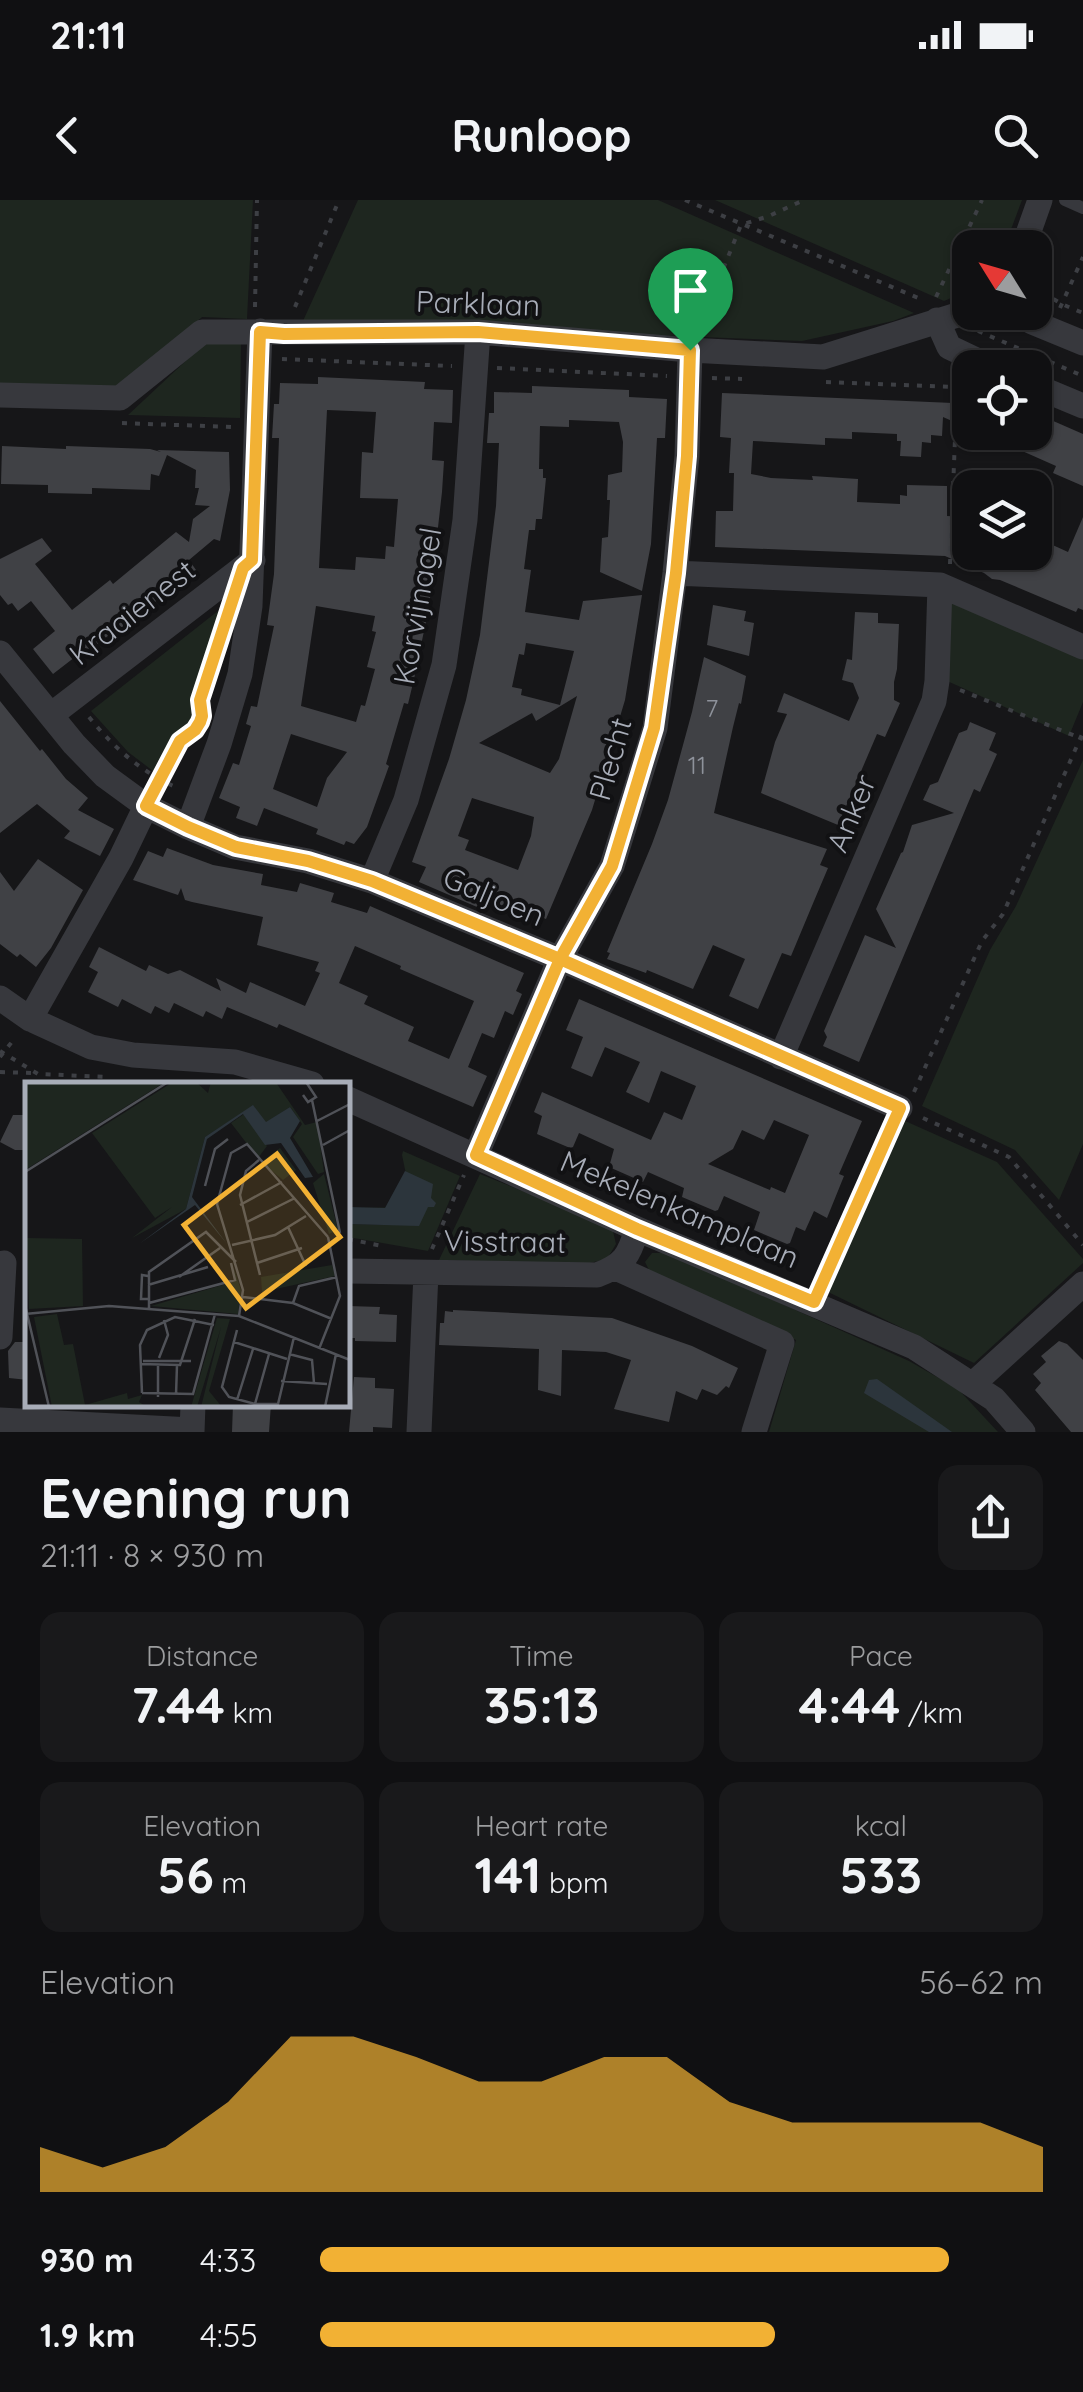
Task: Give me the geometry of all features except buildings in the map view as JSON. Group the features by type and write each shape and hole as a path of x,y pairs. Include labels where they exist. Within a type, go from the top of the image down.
{"street":[{"path":"1029,230 1040,200"},
{"name":"Parklaan","path":"0,395 120,398 202,332 478,332 823,358 952,316"},
{"path":"1051,330 1083,343"},
{"path":"188,827 240,674 250,606 260,358 266,332"},
{"name":"Korvijnagel","path":"372,881 406,800 444,666 465,520 478,332"},
{"name":"Plecht","path":"476,1155 560,959 612,866 654,728 676,573 687,456 690,350"},
{"path":"1052,393 1083,406"},
{"name":"Kraaienest","path":"51,715 252,560"},
{"path":"676,573 940,586 1083,647"},
{"name":"Anker","path":"780,1057 934,701 940,586"},
{"name":"Galjoen","path":"0,653 74,744 105,776 146,806 236,847 308,861 372,881 903,1109"},
{"path":"30,1019 146,806"},
{"path":"0,998 30,1019 91,1048 236,1062 305,1082"},
{"name":"Mekelenkamplaan","path":"350,1100 637,1229 914,1346 994,1400 1022,1432"},
{"path":"637,1229 631,1248 616,1268 782,1343 754,1432"},
{"path":"0,1337 4,1263"},
{"name":"Visstraat","path":"350,1271 597,1274 616,1268"},
{"path":"418,1432 426,1273"},
{"path":"973,1384 1083,1284"},
{"path":"0,1420 116,1415 192,1422"}],"lane":[{"path":"1065,200 1083,208"}],"path":[{"path":"257,200 266,332"},
{"path":"266,332 339,200"},
{"path":"685,200 932,304 982,200"},
{"path":"741,224 804,200"},
{"path":"690,350 741,224"},
{"path":"1052,298 1083,314"},
{"path":"977,330 1083,376"},
{"path":"260,358 746,379"},
{"path":"823,382 956,386 950,574 940,586"},
{"path":"118,423 257,428"},
{"path":"146,806 180,741 200,722 200,700 218,643"},
{"path":"814,1302 982,941 1003,914 1082,736 937,680"},
{"path":"74,698 118,750 160,780 199,797"},
{"path":"0,1072 38,1074"},
{"path":"903,1109 1009,1157 1083,1246"},
{"path":"426,1273 429,1256 476,1155"}],"shaded area":[{"path":"0,200 253,200 247,319 202,317 122,390 0,390"},
{"path":"358,200 658,200 914,313 802,341 303,321"},
{"path":"715,200 1022,200 1011,230 952,230 952,298 944,301"},
{"path":"241,340 240,418 128,415 206,342"},
{"path":"950,598 1083,658 1083,702 1069,736 945,680"},
{"path":"228,603 195,702 195,720 179,736 162,772 157,774 128,752 91,711"},
{"path":"1083,760 1083,1144 1059,1200 1015,1150 922,1106 990,950 1016,906"},
{"path":"903,1120 997,1162 1083,1259 974,1363 826,1291"},
{"path":"403,1151 460,1176 428,1251 350,1237 350,1224 385,1225 384,1208 350,1207 413,1208"},
{"path":"405,1171 433,1184 431,1198 436,1203 428,1207 419,1226 350,1224 350,1207 385,1208"},
{"path":"480,1174 612,1227 616,1244 607,1259 581,1265 439,1260"},
{"path":"652,1253 668,1253 909,1361 958,1389 998,1432 769,1432 796,1340 652,1276 645,1262"},
{"path":"877,1379 952,1432 929,1432 864,1393 869,1380"}],"route":[{"path":"690,350 478,332 260,332 252,560 243,568 200,700 200,722 180,741 146,806 236,847 308,861 372,881 560,959 476,1155 637,1229 814,1302 900,1108 560,959 612,866 654,728 676,573 687,456 690,350"}]}
